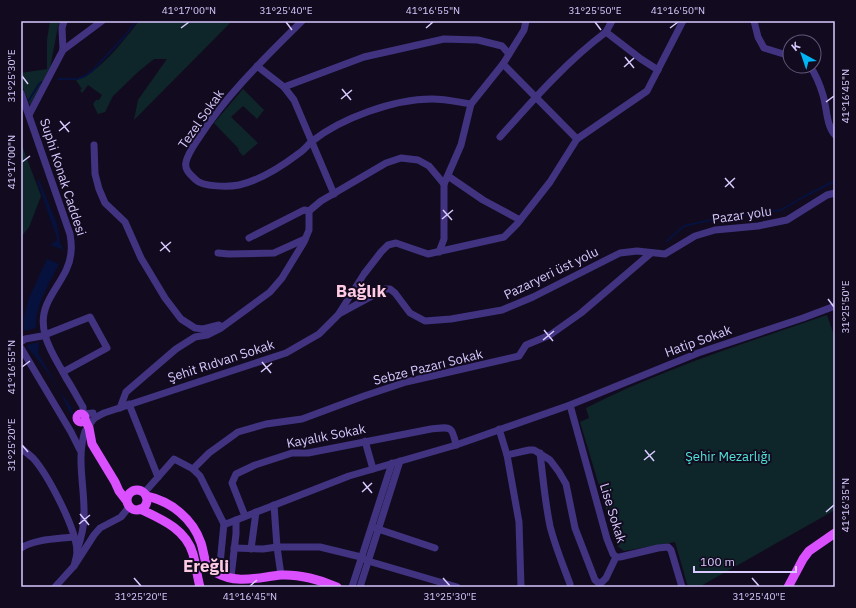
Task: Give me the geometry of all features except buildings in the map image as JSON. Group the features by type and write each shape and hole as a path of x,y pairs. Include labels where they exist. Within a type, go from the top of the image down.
{"main road":[{"name":"Suphi Konak Caddesi","path":"83,422 92,444 128,504"},
{"path":"115,482 143,495 157,517"},
{"path":"143,495 145,506 134,510 128,504 128,494 143,495 155,498 177,510 196,531 207,566 219,574 241,579 281,575 302,577 337,587"},
{"path":"140,509 173,526 181,534 193,553 200,587"},
{"path":"788,587 803,558 810,551 835,533"}],"street":[{"path":"63,50 62,28 64,21"},
{"path":"29,115 63,50 102,21"},
{"name":"Tezel Sokak","path":"302,21 257,66 218,110 189,153 185,164 188,172 198,182 214,186 238,185 263,176 298,154 332,128 367,112 401,102 432,99 471,104"},
{"path":"439,252 444,239 444,184 461,145 471,104 503,64 524,30 526,21"},
{"path":"500,137 572,60 606,32 612,21"},
{"path":"338,316 364,274 388,245 396,243 428,254 504,237 520,220 550,182 577,139 647,92 683,21"},
{"path":"754,21 758,36 764,48 782,54"},
{"path":"606,32 658,70"},
{"path":"284,87 364,57 444,39 478,40 502,46 509,54"},
{"path":"503,64 577,139"},
{"path":"257,66 284,87 294,100 334,194"},
{"path":"815,74 823,95 832,132 835,135"},
{"name":"Suphi Konak Caddesi","path":"21,93 70,234 70,260 47,304 44,313 45,335 49,349 78,399 83,422"},
{"path":"94,145 95,174 99,190 106,203 125,222 141,258 174,310 181,319 195,328 202,329 229,322"},
{"path":"120,408 126,392 176,349 195,337 206,335 229,322 270,292 282,278 305,239 309,230 309,211 320,201 386,163 402,158 418,160 429,166 444,184"},
{"path":"448,176 483,200 512,214 520,220"},
{"name":"Pazar yolu","path":"651,253 665,254 695,236 715,230 758,226 787,220 827,194 835,193"},
{"path":"249,238 304,210 309,211"},
{"path":"218,253 274,252 305,239"},
{"name":"Pazaryeri üst yolu","path":"338,316 385,289 390,289 395,293 410,313 425,321 451,319 502,310 534,297 620,253 637,251 651,253"},
{"name":"Sebze Pazarı Sokak","path":"193,469 209,453 238,432 266,424 302,419 406,382 519,356 526,345 550,335 581,313 651,253"},
{"name":"Hatip Sokak","path":"570,405 698,353 835,306"},
{"name":"Şehit Rıdvan Sokak","path":"83,422 94,415 120,408 286,353 318,334 338,316"},
{"path":"21,342 25,339 45,335 90,317 107,348 63,372"},
{"path":"21,348 71,432 80,450"},
{"path":"129,404 158,477"},
{"path":"224,523 226,524 349,476 456,445 570,405"},
{"name":"Lise Sokak","path":"570,405 607,539 613,554 616,557 620,557 665,546 668,547 671,550 682,587"},
{"name":"Şehit Rıdvan Sokak","path":"83,422 94,415"},
{"path":"71,432 75,435 83,422"},
{"path":"74,566 84,516 80,450 83,422"},
{"name":"Kayalık Sokak","path":"245,516 232,483 236,474 255,465 292,453 308,453 419,430 451,429 456,445"},
{"path":"499,429 507,455 519,522 521,587"},
{"path":"365,441 373,469"},
{"path":"21,448 33,458 49,482 63,508 77,551"},
{"path":"507,455 534,450 550,460 559,472 566,484 575,528 597,583 600,584 606,578 616,557"},
{"path":"540,453 550,526 570,584"},
{"path":"143,495 174,459 193,469 200,476 224,523 219,574"},
{"path":"352,587 379,530 400,461"},
{"path":"360,587 371,527 392,463"},
{"path":"55,587 74,566 100,528 121,518 128,504"},
{"path":"274,505 281,575"},
{"path":"251,549 256,512"},
{"path":"231,577 236,534 236,520"},
{"path":"371,527 435,548"},
{"path":"21,548 31,543 73,537"},
{"path":"234,548 320,547 457,587"}],"green space":[{"path":"50,21 61,21 58,26 50,68 30,105 21,83 21,73 47,69 47,40"},
{"path":"139,21 232,21 134,120 138,100 167,59 154,59 113,96 105,112 98,114 93,104 96,100 99,100 102,95 88,85 82,93 80,90 82,89 76,80 85,76 103,63"},
{"path":"243,89 264,110 257,119 243,106 231,117 258,143 243,156 238,150 239,149 214,123"},
{"path":"21,143 41,196 29,227 21,237"},
{"name":"Şehir Mezarlığı","path":"827,315 835,338 835,510 699,587 688,587 675,542 624,551 617,546 580,422 589,418 586,408 674,369 735,346"}],"shaded area":[{"path":"39,180 57,224 60,243 64,250 50,245 56,241 57,238 37,181"},
{"path":"47,259 59,264 47,287 37,312 36,328 24,331 24,317 29,298"},
{"path":"39,342 38,353 61,393 72,408 69,411 51,378 28,348 27,345"}],"waterway":[{"path":"58,79 77,79 92,71 125,36 136,21"},
{"path":"29,100 39,84 42,82"},
{"path":"667,241 684,226 715,219 781,210 835,181"},
{"path":"69,408 78,423"}],"district":[{"name":"Bağlık","path":"361,291"},
{"name":"Ereğli","path":"206,566"}]}
